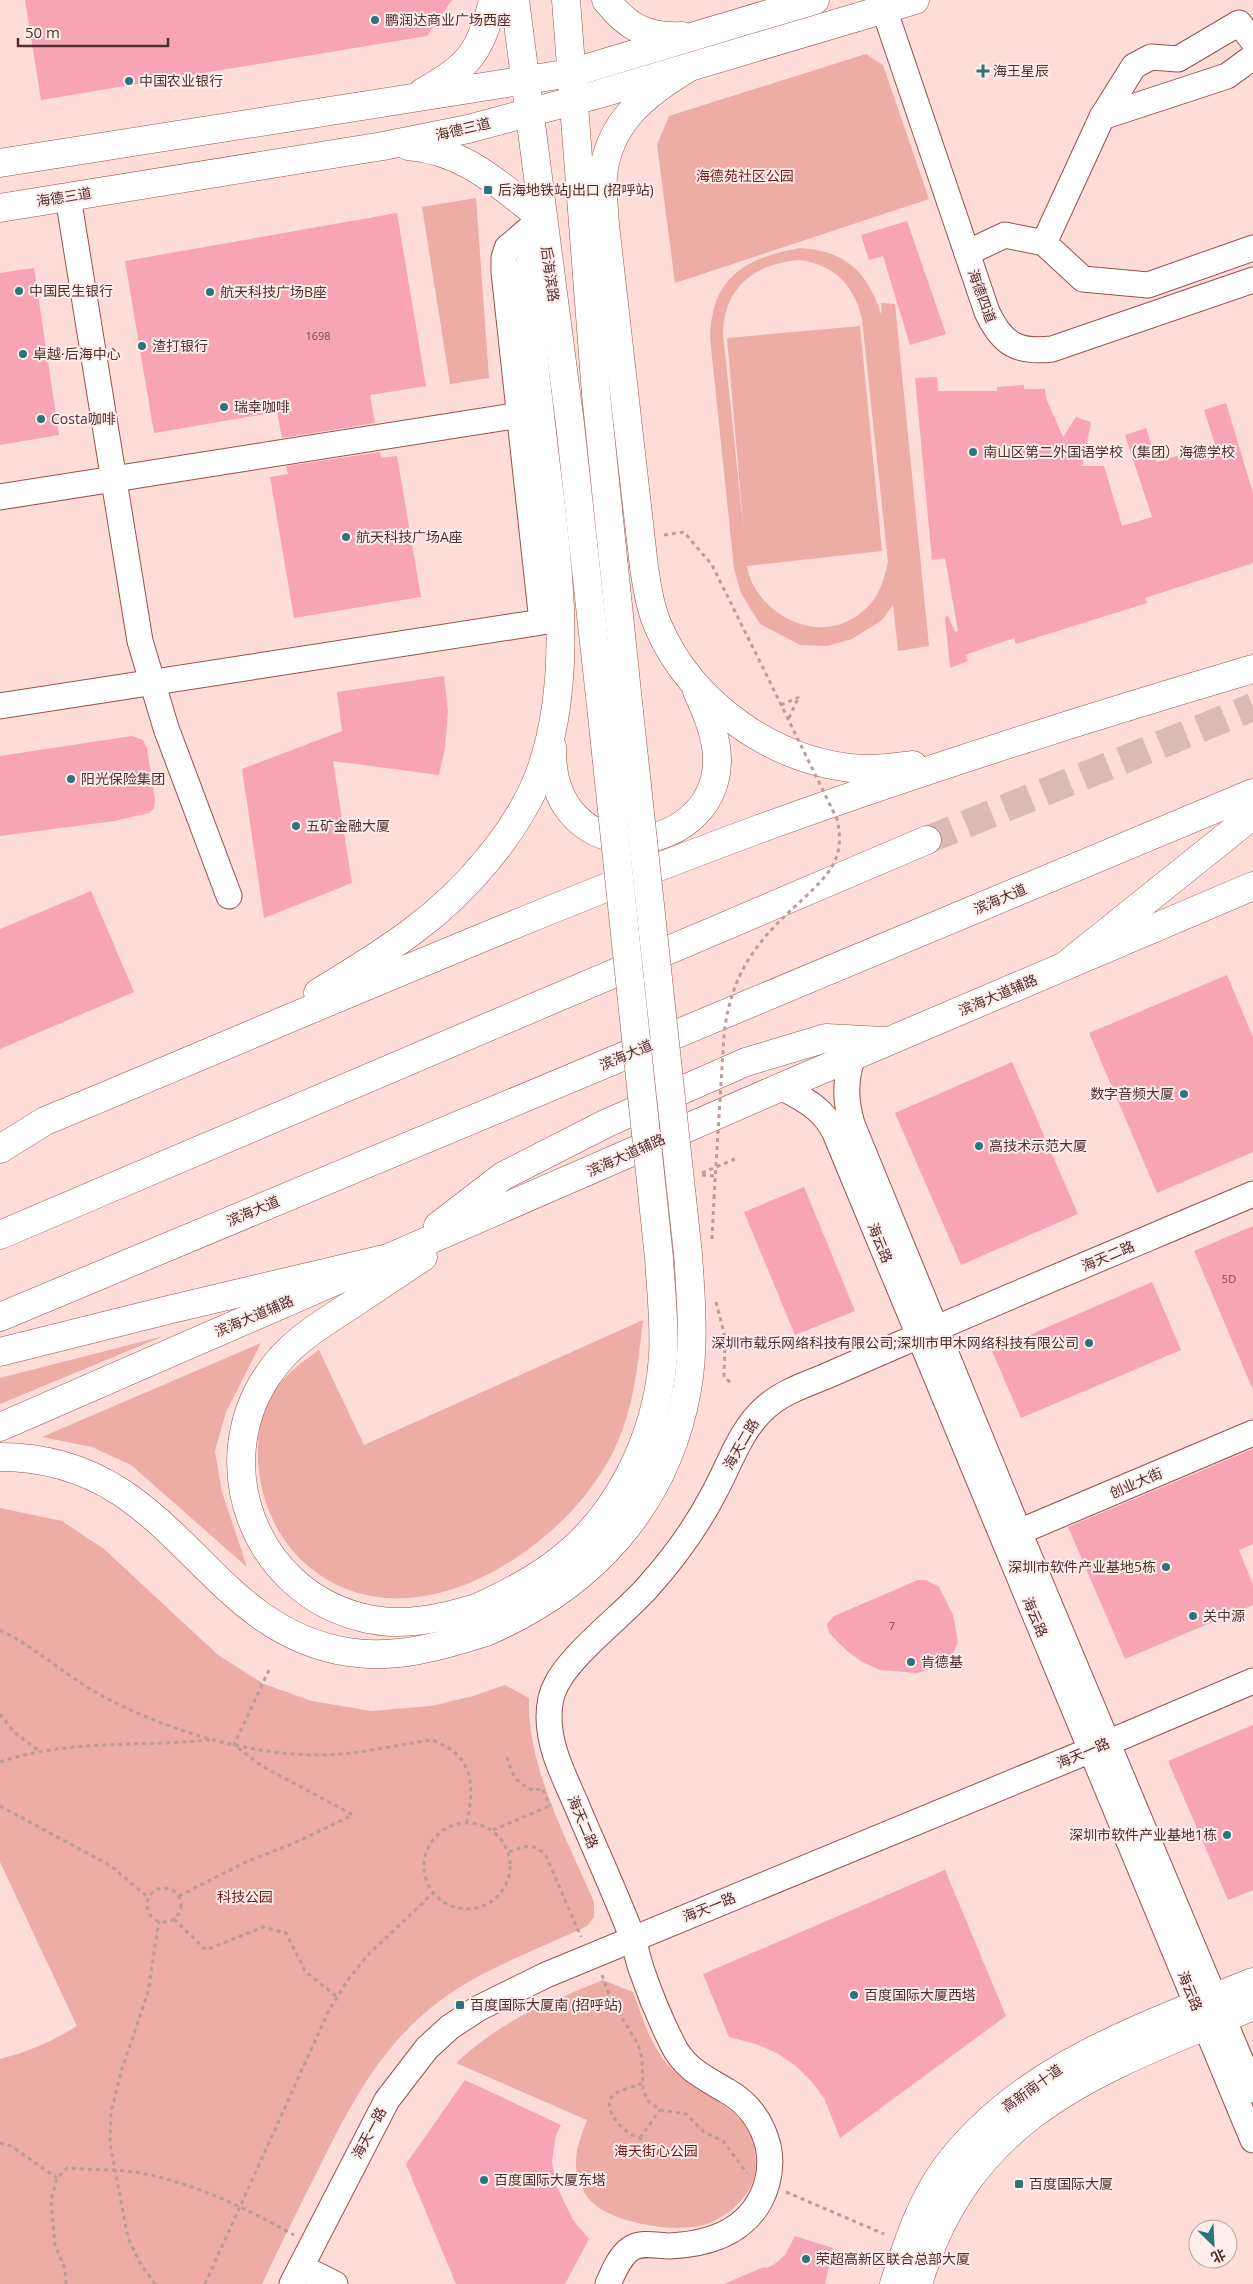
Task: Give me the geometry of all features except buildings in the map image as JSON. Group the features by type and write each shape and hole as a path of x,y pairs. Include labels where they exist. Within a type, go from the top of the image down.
{"main road":[{"path":"405,100 445,80 465,64 484,33 493,0"},
{"name":"后海滨路","path":"482,1619 554,1565 578,1544 599,1521 633,1470 653,1416 663,1356 659,1258 602,715 570,424 515,0"},
{"path":"479,1220 316,1328 281,1358 267,1375 255,1398 247,1420 241,1467 242,1490 247,1511 256,1532 280,1568 317,1599 338,1611 361,1618 386,1622 414,1621 450,1616 514,1620 544,1603 598,1562 642,1508 657,1481 680,1422 687,1390 692,1323 688,1263 596,394 566,0"},
{"path":"606,0 619,17 630,26 670,37 698,35"},
{"path":"0,163 571,73 815,0"},
{"name":"海德三道","path":"0,208 382,146 468,129 688,68 883,5 915,0"},
{"path":"552,725 553,773 565,804 574,818 596,834 613,839 630,840 669,832 685,823 699,811 714,782 717,765 713,734 702,702 690,678 658,626 647,589 605,225 603,176 607,155 622,123 637,104 656,87 688,68"},
{"path":"247,1037 375,958 415,929 457,893 493,853 520,814 540,774 552,725 556,699 559,644 557,567 527,281 542,218 493,179 461,159 423,148 382,146"},
{"path":"578,160 605,225"},
{"path":"1195,687 1253,655"},
{"path":"0,1140 636,876 760,829 956,761 1253,669"},
{"path":"690,678 703,693 736,722 757,736 809,758 837,766 862,769 956,761"},
{"name":"滨海大道","path":"0,1317 1253,793"},
{"path":"1066,965 1253,815"},
{"path":"0,1235 927,840"},
{"name":"滨海大道辅路","path":"0,1427 889,1041 1253,886"},
{"path":"0,1352 401,1253 503,1176 607,1123 746,1062 826,1038 889,1041"},
{"path":"0,1149 44,1122"},
{"path":"0,1457 32,1459 57,1464 76,1470 118,1491 149,1514 231,1594 275,1626 319,1646 349,1653 412,1651 482,1619"},
{"name":"高新南十道","path":"918,2284 927,2254 942,2221 963,2187 1011,2132 1044,2105 1080,2082 1210,2012 1253,1982"},
{"name":"高新南十道","path":"894,2284 908,2242 924,2204 944,2171 966,2144 997,2113 1031,2086 1070,2061 1210,2012 1253,2006"}],"street":[{"name":"海德四道","path":"883,5 987,312 995,330 1008,342 1020,348 1035,351 1052,349 1253,280"},
{"path":"1044,243 1102,117 1134,66 1151,57 1178,59 1248,26"},
{"path":"1102,117 1227,76 1253,57"},
{"path":"68,197 140,641 151,683 190,794 229,896"},
{"path":"0,706 542,622 504,258 507,248 542,218"},
{"path":"967,253 1005,235 1044,243 1083,279 1148,285 1253,248"},
{"path":"0,497 520,415"},
{"name":"海云路","path":"852,1058 846,1078 845,1092 852,1124 927,1332 1210,2012 1253,2140"},
{"name":"海云路","path":"781,1088 817,1108 830,1123 1019,1532 1100,1746"},
{"name":"海天二路","path":"608,2284 624,2255 631,2248 650,2244 669,2246 700,2243 716,2239 730,2232 754,2211 767,2184 770,2156 763,2130 755,2116 737,2097 699,2076 681,2059 672,2043 642,1972 633,1939 556,1755 549,1717 556,1684 569,1666 642,1593 685,1542 715,1492 745,1431 763,1410 786,1394 1253,1194"},
{"name":"创业大街","path":"1019,1532 1253,1433"},
{"name":"海天一路","path":"296,2275 387,2100 427,2048 450,2027 479,2008 532,1982 633,1939 1253,1681"},
{"name":"海云路","path":"1210,2012 1253,2090"},
{"path":"296,2275 335,2284"}],"path":[{"path":"656,536 684,532 712,564 837,819 840,834 840,847 831,870 763,939 738,979 726,1017 711,1243"},
{"path":"781,705 799,696 789,718"},
{"path":"716,1176 699,1175 735,1159"},
{"path":"715,1299 725,1337 724,1377 730,1382"},
{"path":"0,1630 23,1641 54,1665 108,1699 150,1718 234,1745 268,1752 317,1755 432,1740 449,1746 461,1758 469,1775 471,1800 467,1822"},
{"path":"234,1745 269,1670"},
{"path":"0,1714 14,1732 39,1752"},
{"path":"0,1762 39,1752 214,1739"},
{"path":"179,1896 248,1861 292,1844 353,1815 262,1766 234,1745"},
{"path":"507,1757 512,1776 520,1784 534,1791 542,1788 550,1806"},
{"path":"0,1806 111,1866 148,1898"},
{"path":"493,1830 536,1812"},
{"path":"467,1822 480,1824 493,1830 502,1840 508,1852 511,1865 509,1878 503,1890 494,1900 482,1907 468,1909 455,1908 443,1902 433,1893 426,1881 423,1867 425,1854 431,1841 441,1831 453,1824 467,1822"},
{"path":"508,1852 528,1845 539,1848 546,1856 581,1937"},
{"path":"161,1888 171,1889 179,1896 182,1906 178,1916 169,1922 159,1921 148,1912 148,1898 161,1888"},
{"path":"205,2284 242,2206 329,2010 367,1956 433,1893"},
{"path":"174,1919 206,1950 262,1927 286,1933 305,1971 337,1997"},
{"path":"155,2284 140,2263 128,2238 110,2144 112,2112 122,2069 148,1992 159,1921"},
{"path":"601,1973 612,2002 638,2044 642,2058 644,2095 652,2106 660,2110 686,2114 704,2132 724,2141 749,2176 884,2234"},
{"path":"643,2083 615,2094 610,2101 612,2111 619,2125 629,2135 641,2139 660,2110"},
{"path":"0,2143 11,2146 57,2178"},
{"path":"66,2284 65,2269 55,2244 51,2201 57,2178 67,2168 139,2173 180,2183 242,2206 296,2236"}],"green space":[{"name":"海德苑社区公园","path":"866,54 883,65 929,199 675,283 657,145 669,116"},
{"path":"476,198 489,378 450,384 422,207"},
{"path":"800,248 816,250 843,259 862,276 870,288 882,316 881,303 895,304 929,646 898,651 893,605 882,620 852,639 827,646 800,645 760,624 741,593 734,569 710,337 712,316 717,299 725,285 735,274 748,265 780,252","holes":["799,260 833,272 841,279 854,296 862,319 888,562 880,590 864,610 852,619 826,627 812,627 798,623 772,608 756,589 750,578 747,566 882,551 860,326 727,338 744,534 723,334 729,303 744,281 755,273 783,262"]},
{"path":"643,1320 631,1402 614,1450 595,1482 570,1513 539,1541 504,1565 467,1584 428,1595 389,1598 352,1591 330,1581 311,1569 281,1535 263,1494 259,1471 258,1442 261,1422 270,1397 281,1382 298,1365 319,1350 364,1445"},
{"path":"164,1336 0,1404 0,1378"},
{"path":"261,1343 226,1412 215,1451 222,1492 247,1567 131,1465 92,1447 42,1437"},
{"name":"科技公园","path":"0,1508 62,1521 104,1549 218,1655 264,1684 312,1701 371,1711 431,1706 473,1696 505,1685 529,1698 530,1724 542,1777 561,1828 594,1902 594,1917 587,1926 508,1961 469,1981 433,2006 413,2023 380,2061 353,2103 262,2284 0,2284 0,2059 40,2045 77,2026 0,1862"},
{"name":"海天街心公园","path":"603,1980 633,1992 651,2039 667,2064 694,2086 723,2104 746,2127 753,2143 756,2163 751,2185 746,2195 738,2204 710,2223 687,2228 659,2227 630,2221 604,2211 587,2197 579,2182 577,2172 577,2149 587,2120 456,2063 491,2035 525,2014"}],"tunnel":[{"path":"927,840 1253,707"}],"place":[{"name":"鹏润达商业广场西座","path":"375,20"},
{"name":"海王星辰","path":"983,71"},
{"name":"中国农业银行","path":"129,81"},
{"name":"后海地铁站J出口 (招呼站)","path":"488,190"},
{"name":"中国民生银行","path":"19,291"},
{"name":"航天科技广场B座","path":"210,292"},
{"name":"渣打银行","path":"142,346"},
{"name":"卓越·后海中心","path":"23,354"},
{"name":"瑞幸咖啡","path":"224,407"},
{"name":"Costa咖啡","path":"41,419"},
{"name":"南山区第二外国语学校（集团）海德学校","path":"973,452"},
{"name":"航天科技广场A座","path":"346,537"},
{"name":"阳光保险集团","path":"71,779"},
{"name":"五矿金融大厦","path":"296,826"},
{"name":"数字音频大厦","path":"1184,1094"},
{"name":"高技术示范大厦","path":"979,1146"},
{"name":"深圳市载乐网络科技有限公司;深圳市甲木网络科技有限公司","path":"1089,1343"},
{"name":"深圳市软件产业基地5栋","path":"1166,1567"},
{"name":"关中源","path":"1193,1616"},
{"name":"肯德基","path":"911,1662"},
{"name":"深圳市软件产业基地1栋","path":"1227,1835"},
{"name":"百度国际大厦西塔","path":"854,1995"},
{"name":"百度国际大厦南 (招呼站)","path":"460,2005"},
{"name":"百度国际大厦东塔","path":"484,2180"},
{"name":"百度国际大厦","path":"1019,2184"},
{"name":"荣超高新区联合总部大厦","path":"806,2259"}]}
